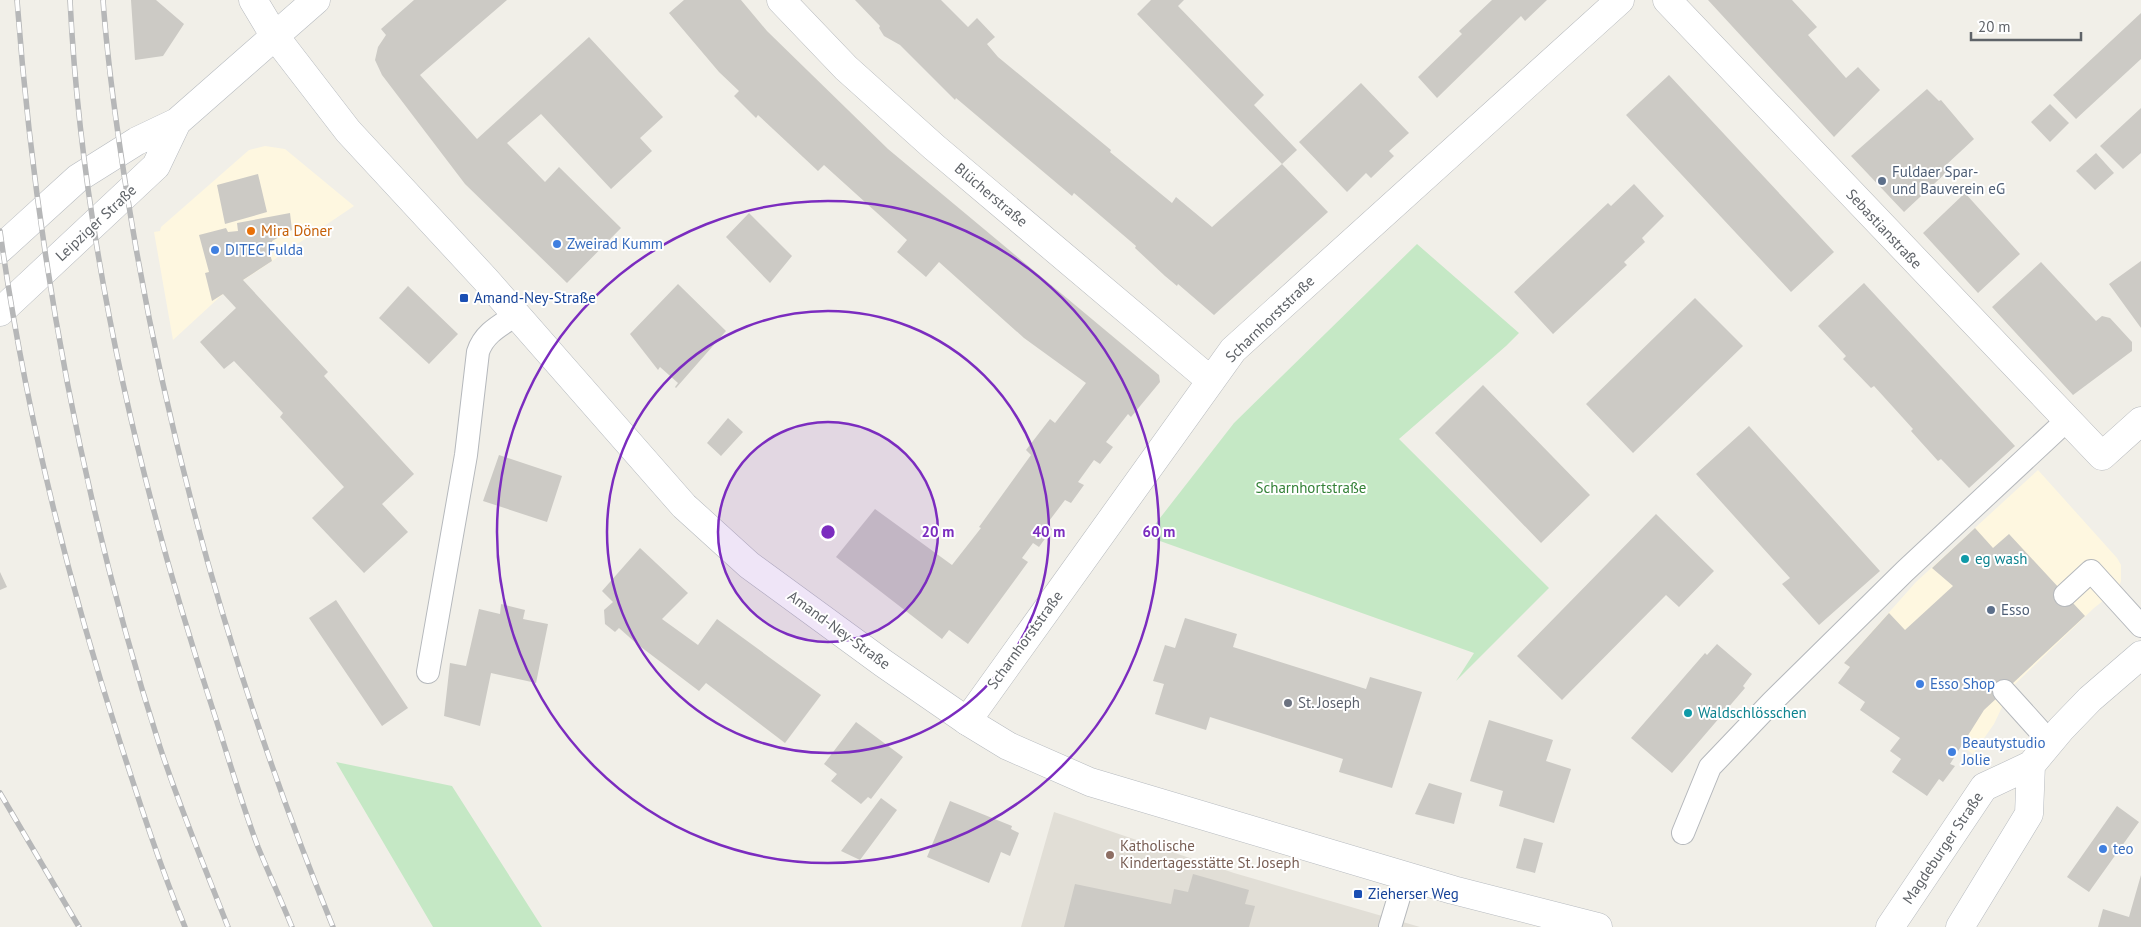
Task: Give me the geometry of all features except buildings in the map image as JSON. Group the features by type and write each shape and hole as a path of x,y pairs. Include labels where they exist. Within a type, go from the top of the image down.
{"street":[{"name":"Amand-Ney-Straße","path":"253,0 274,36 348,131 516,314 684,506 749,565 883,663 967,721 1008,746 1090,782 1406,877 1598,927"},
{"name":"Leipziger Straße","path":"0,249 78,178 137,141 176,122 316,0"},
{"name":"Blücherstraße","path":"781,0 846,68 934,147 1210,380"},
{"name":"Scharnhorststraße","path":"967,721 1233,350 1620,0"},
{"name":"Sebastianstraße","path":"1667,0 2066,421 2102,456 2141,421"},
{"name":"Leipziger Straße","path":"0,312 156,166 176,122"},
{"name":"Magdeburger Straße","path":"1890,927 1984,786 2032,765 2050,742 2090,699 2141,656"},
{"path":"1960,927 2029,814 2032,765"}],"lane":[{"path":"428,672 466,455 478,352 481,342 487,335 516,314"},
{"path":"1683,833 1710,767 1772,702 1905,571 2066,421"},
{"path":"2065,595 2091,571 2141,626"},
{"path":"2004,691 2050,742"},
{"path":"1390,927 1406,877"}],"shaded area":[{"path":"265,146 285,149 354,206 223,294 173,340 154,232 160,231 161,227 249,150"},
{"name":"Esso","path":"2038,470 2117,558 2121,565 2121,581 2118,589 2094,608 2011,688 1994,724 1973,754 1844,663 1916,582"},
{"name":"Katholische Kindertagesstätte St. Joseph","path":"1054,812 1234,873 1420,927 1021,927"}],"green space":[{"name":"Scharnhortstraße","path":"1417,244 1519,333 1399,439 1549,588 1456,681 1474,653 1146,536 1234,423"},
{"path":"336,762 452,786 542,927 433,927"}],"railway":[{"path":"17,0 36,190 66,378 85,471 132,656 160,747 184,815 228,927"},
{"path":"70,0 87,180 118,360 138,448 186,624 240,796 258,847 292,927"},
{"path":"103,0 112,93 136,248 172,422 193,507 216,593 242,677 270,761 333,927"},
{"path":"0,231 21,360 34,425 65,553 100,679 120,742 159,858 185,927"},
{"path":"0,793 79,927"}],"place":[{"name":"Fuldaer Spar- und Bauverein eG","path":"1882,181"},
{"name":"Mira Döner","path":"251,231"},
{"name":"Zweirad Kumm","path":"557,244"},
{"name":"DITEC Fulda","path":"215,250"},
{"name":"Amand-Ney-Straße","path":"464,298"},
{"name":"eg wash","path":"1965,559"},
{"name":"Esso","path":"1991,610"},
{"name":"Esso Shop","path":"1920,684"},
{"name":"St. Joseph","path":"1288,703"},
{"name":"Waldschlösschen","path":"1688,713"},
{"name":"Beautystudio Jolie","path":"1952,752"},
{"name":"teo","path":"2103,849"},
{"name":"Katholische Kindertagesstätte St. Joseph","path":"1110,855"},
{"name":"Zieherser Weg","path":"1358,894"}]}
